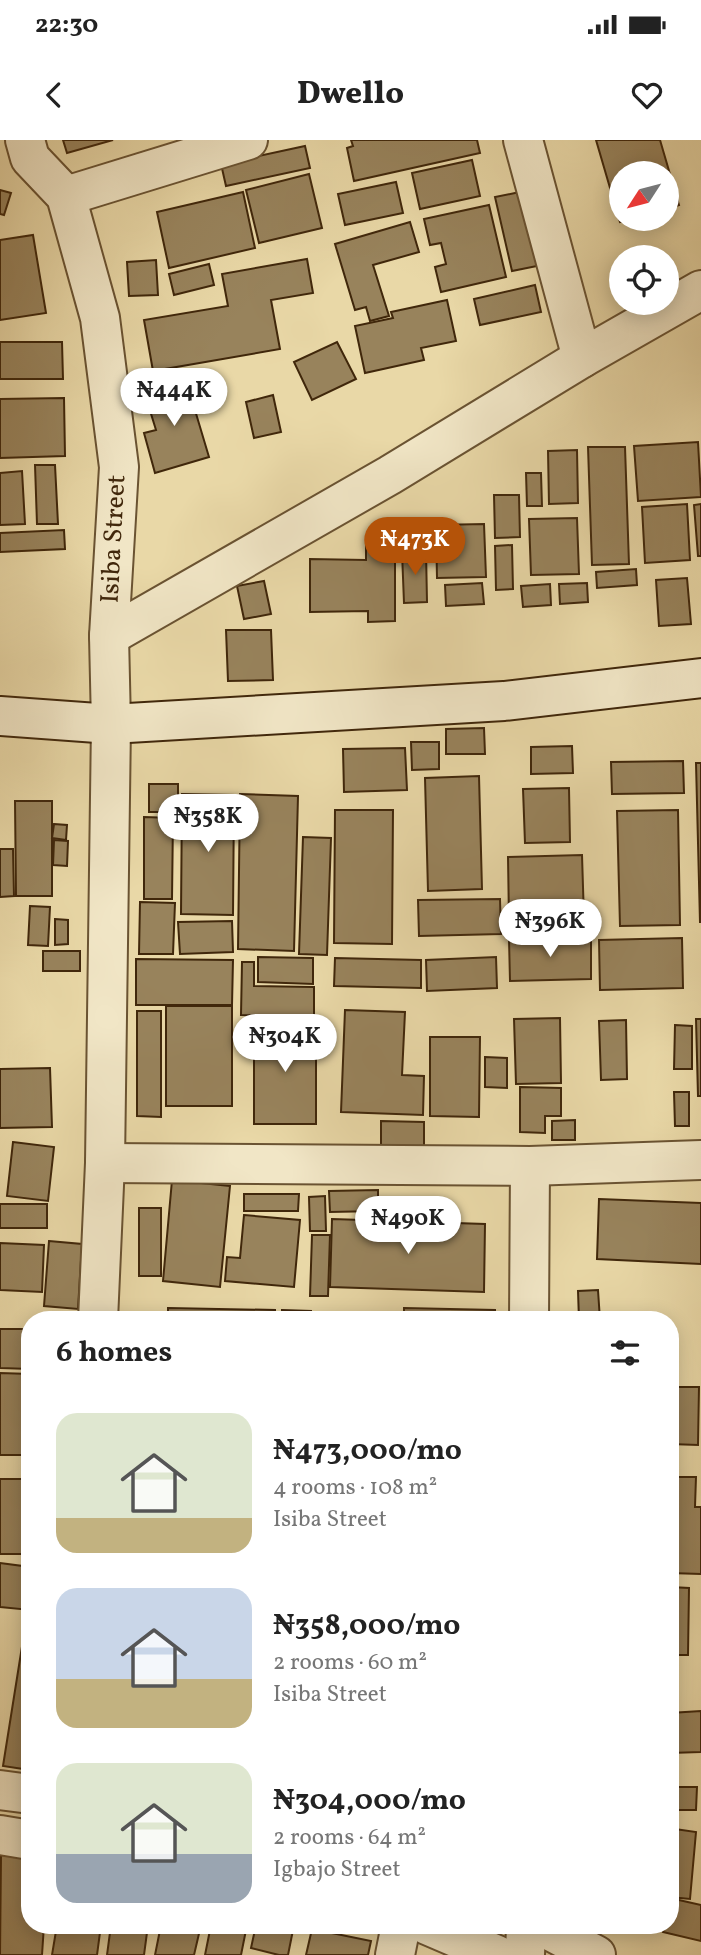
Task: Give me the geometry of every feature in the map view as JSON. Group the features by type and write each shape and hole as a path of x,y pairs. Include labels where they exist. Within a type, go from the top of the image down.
{"street":[{"path":"18,153 66,196 248,140"},
{"path":"523,140 582,358"},
{"name":"Isiba Street","path":"66,196 100,318 119,467 109,636 111,724 105,1163 98,1311"},
{"path":"109,636 390,475 582,358 701,290"},
{"path":"0,716 111,724 504,701 701,678"},
{"path":"105,1163 530,1166 701,1160"},
{"path":"529,1311 530,1166"},
{"path":"0,1790 21,1793"},
{"path":"0,1835 21,1838"},
{"path":"396,1955 400,1934"},
{"path":"448,1934 497,1955"},
{"path":"525,1955 526,1934"},
{"path":"557,1934 596,1955"}],"building":[{"path":"63,140 113,140 67,153"},
{"path":"351,140 477,140 480,153 354,181 347,148 353,146"},
{"path":"596,140 660,140 666,161 609,161 609,184"},
{"path":"305,146 310,168 226,186 221,164"},
{"path":"472,160 480,196 420,209 412,173"},
{"path":"309,174 322,228 259,243 246,190"},
{"path":"396,182 403,213 345,225 338,194"},
{"path":"0,190 11,193 4,215 0,214"},
{"path":"243,192 255,248 169,268 157,212"},
{"path":"520,192 537,266 512,271 495,197"},
{"path":"489,205 506,277 441,292 435,267 446,264 441,243 430,245 424,219"},
{"path":"410,222 419,252 373,265 389,316 370,321 366,307 355,310 335,244"},
{"path":"33,235 46,313 0,320 0,240"},
{"path":"307,259 313,293 271,300 280,349 153,371 144,320 228,306 222,274"},
{"path":"156,260 158,295 129,296 127,262"},
{"path":"209,264 214,285 174,295 169,274"},
{"path":"535,285 541,312 480,325 474,299"},
{"path":"447,300 456,341 421,348 424,360 365,373 355,326 393,318 391,312"},
{"path":"0,342 62,342 63,379 0,379"},
{"path":"337,342 356,379 312,400 294,362"},
{"path":"186,380 209,457 155,473 144,433 156,430 144,391"},
{"path":"273,395 281,432 254,438 246,402"},
{"path":"64,398 65,456 0,458 0,399"},
{"path":"698,442 701,497 638,501 634,446"},
{"path":"588,447 625,447 629,564 592,565"},
{"path":"577,450 578,503 549,504 548,451"},
{"path":"35,465 55,465 58,524 37,524"},
{"path":"22,471 25,524 0,525 0,473"},
{"path":"526,473 541,473 542,506 527,506"},
{"path":"494,495 519,495 520,537 495,538"},
{"path":"687,504 690,560 645,563 642,507"},
{"path":"701,504 701,556 698,556 694,505"},
{"path":"577,518 579,574 531,575 529,519"},
{"path":"484,524 486,577 437,578 436,525"},
{"path":"64,530 65,549 0,552 0,533"},
{"path":"366,537 395,537 395,621 368,622 368,611 310,612 310,559 366,560"},
{"path":"512,545 513,589 496,590 495,546"},
{"path":"426,551 427,602 404,603 402,552"},
{"path":"636,569 637,585 597,588 596,572"},
{"path":"687,578 691,624 659,626 656,580"},
{"path":"264,581 271,614 244,619 237,586"},
{"path":"482,583 484,604 446,606 445,585"},
{"path":"587,583 588,602 560,604 559,584"},
{"path":"550,584 551,605 523,607 521,586"},
{"path":"226,630 271,630 273,680 228,681"},
{"path":"484,728 485,754 446,754 446,729"},
{"path":"411,742 439,742 439,769 412,770"},
{"path":"572,746 573,773 531,774 531,747"},
{"path":"405,748 407,790 344,792 343,749"},
{"path":"683,761 684,793 612,794 611,762"},
{"path":"696,763 701,763 701,922 700,922"},
{"path":"479,776 482,889 428,891 425,778"},
{"path":"149,784 178,784 178,812 149,812"},
{"path":"569,788 570,842 525,843 523,789"},
{"path":"182,794 234,795 233,915 181,914"},
{"path":"240,794 298,796 294,951 238,949"},
{"path":"15,801 52,801 52,896 16,896"},
{"path":"335,810 393,810 392,944 334,943"},
{"path":"678,810 680,925 620,926 617,811"},
{"path":"144,817 173,818 172,899 144,899"},
{"path":"54,824 67,825 66,840 52,838"},
{"path":"303,837 331,838 327,955 299,954"},
{"path":"54,840 68,841 67,866 53,865"},
{"path":"0,849 13,849 14,896 0,897"},
{"path":"582,855 584,919 509,921 508,857"},
{"path":"500,899 501,934 419,936 418,900"},
{"path":"140,902 175,903 173,954 139,954"},
{"path":"30,906 50,907 48,946 28,945"},
{"path":"55,919 68,920 68,944 55,945"},
{"path":"232,921 233,952 180,954 178,922"},
{"path":"591,938 591,979 510,981 509,939"},
{"path":"682,938 683,988 600,990 599,940"},
{"path":"43,951 80,951 80,971 43,971"},
{"path":"258,957 313,958 313,984 258,982"},
{"path":"496,957 497,988 427,991 426,960"},
{"path":"335,958 421,960 421,988 334,986"},
{"path":"136,959 233,960 232,1005 136,1005"},
{"path":"242,962 254,962 254,986 314,987 314,1016 241,1015"},
{"path":"166,1006 232,1006 232,1106 166,1106"},
{"path":"345,1010 405,1012 402,1075 424,1076 423,1115 341,1112"},
{"path":"137,1011 161,1011 161,1117 137,1116"},
{"path":"560,1018 561,1083 516,1084 514,1019"},
{"path":"696,1019 701,1019 701,1096 698,1096"},
{"path":"626,1020 627,1079 601,1080 599,1021"},
{"path":"254,1024 316,1025 316,1124 254,1124"},
{"path":"675,1025 692,1026 692,1069 674,1069"},
{"path":"430,1037 480,1037 479,1117 430,1116"},
{"path":"485,1057 507,1058 507,1088 485,1087"},
{"path":"50,1068 52,1127 0,1128 0,1069"},
{"path":"520,1087 561,1088 561,1116 545,1116 545,1133 520,1132"},
{"path":"674,1092 689,1092 689,1126 675,1126"},
{"path":"575,1120 575,1140 552,1140 552,1121"},
{"path":"381,1121 424,1122 424,1149 381,1149"},
{"path":"13,1142 54,1147 48,1201 7,1196"},
{"path":"172,1180 230,1186 220,1287 163,1281"},
{"path":"378,1190 378,1211 330,1212 329,1191"},
{"path":"244,1194 299,1194 298,1211 244,1211"},
{"path":"325,1196 326,1231 310,1231 309,1197"},
{"path":"599,1199 701,1203 701,1264 597,1259"},
{"path":"0,1204 47,1204 47,1228 0,1228"},
{"path":"139,1208 161,1208 161,1276 139,1276"},
{"path":"244,1215 300,1220 294,1287 225,1281 227,1257 240,1258"},
{"path":"332,1219 485,1224 484,1292 330,1287"},
{"path":"312,1235 330,1235 328,1296 310,1296"},
{"path":"49,1241 82,1244 78,1309 44,1306"},
{"path":"0,1243 44,1245 42,1292 0,1290"},
{"path":"598,1290 599,1311 579,1311 578,1291"},
{"path":"168,1308 275,1310 275,1311 168,1311"},
{"path":"404,1308 495,1310 495,1311 404,1311"},
{"path":"0,1329 21,1329 21,1369 0,1368"},
{"path":"0,1373 21,1374 21,1455 0,1455"},
{"path":"679,1387 699,1387 698,1445 679,1444"},
{"path":"679,1477 696,1477 695,1507 701,1507 701,1574 679,1573"},
{"path":"0,1479 21,1479 21,1554 0,1554"},
{"path":"0,1563 21,1566 21,1609 0,1607"},
{"path":"679,1587 689,1588 688,1655 679,1655"},
{"path":"21,1653 21,1769 3,1766"},
{"path":"701,1711 701,1752 679,1753 679,1712"},
{"path":"679,1787 697,1787 696,1810 679,1810"},
{"path":"679,1830 696,1832 690,1899 679,1898"},
{"path":"1,1855 21,1857 21,1934 43,1934 42,1955 0,1955"},
{"path":"679,1900 701,1905 701,1941 671,1934 679,1934"},
{"path":"56,1934 100,1934 97,1955 52,1955"},
{"path":"110,1934 147,1934 144,1955 107,1955"},
{"path":"159,1934 199,1934 194,1955 155,1955"},
{"path":"209,1934 245,1934 241,1955 205,1955"},
{"path":"254,1934 292,1934 288,1955 251,1948"},
{"path":"311,1934 337,1934 371,1941 368,1955 306,1955"}]}
